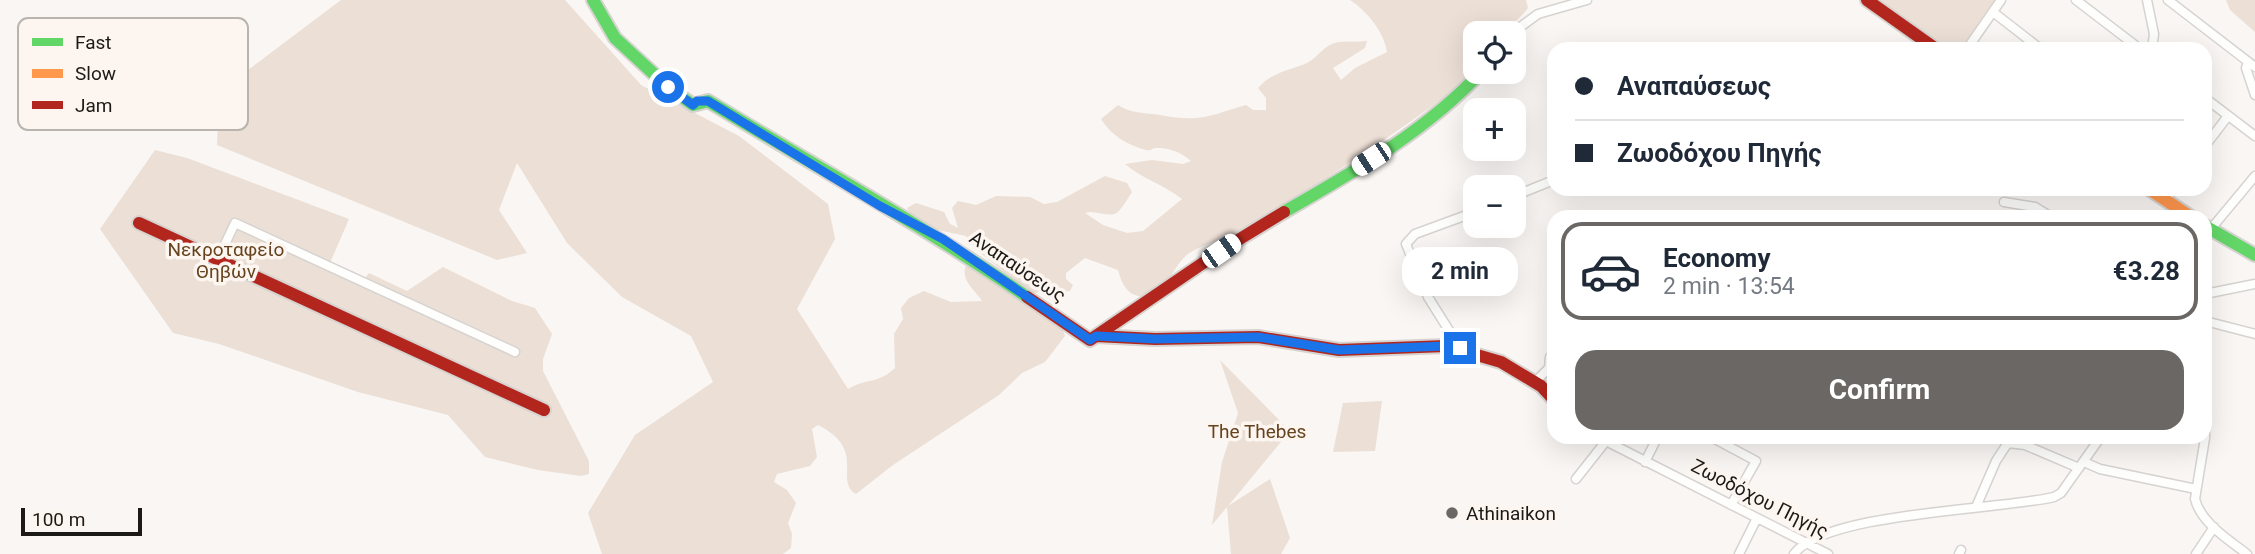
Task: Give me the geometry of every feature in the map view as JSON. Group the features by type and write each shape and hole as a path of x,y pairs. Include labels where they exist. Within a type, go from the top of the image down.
{"street":[{"name":"Αναπαύσεως","path":"593,0 615,38 668,87 693,105 697,101 708,101 880,206 943,239 1090,340 1096,336"},
{"path":"1526,23 1538,14 1587,0"},
{"path":"1867,0 1926,42"},
{"path":"1972,42 2001,0"},
{"path":"2076,0 2131,42"},
{"path":"2147,0 2154,34 2152,42"},
{"path":"2168,0 2253,63 2246,68 2255,95"},
{"path":"1993,12 2030,42"},
{"path":"1096,336 1243,236 1394,144 1446,106 1469,84"},
{"path":"2212,103 2255,136"},
{"path":"2212,137 2228,116"},
{"path":"2212,224 2255,176"},
{"path":"1526,191 1547,183"},
{"path":"2171,196 2184,210"},
{"path":"2004,202 2040,210"},
{"path":"1460,348 1428,297 1406,244 1415,234 1463,216"},
{"path":"139,223 544,410"},
{"path":"218,259 235,223 515,352"},
{"path":"2212,230 2255,255"},
{"path":"2212,293 2255,284"},
{"path":"1124,317 1126,337"},
{"path":"2212,323 2255,334"},
{"path":"1096,336 1258,337 1339,350 1446,346 1501,362 1535,382 1547,393"},
{"path":"1535,382 1547,370"},
{"path":"1576,479 1600,444"},
{"name":"Ζωοδόχου Πηγής","path":"1613,444 1828,554"},
{"path":"1645,461 1654,444"},
{"path":"1724,444 1756,461 1731,505"},
{"path":"1976,507 2007,444"},
{"path":"2022,444 2081,465 2196,489"},
{"path":"1794,554 1804,542 1827,532 1916,514 2054,497 2096,444"},
{"path":"2204,444 2196,489 2197,508 2214,527 2247,554"},
{"path":"1739,554 1757,518"},
{"path":"2196,554 2214,527"}],"green space":[{"path":"341,0 565,0 641,85 739,136 828,204 835,239 797,309 848,389 878,379 895,368 894,334 903,319 901,308 909,298 924,291 951,302 982,301 966,279 967,263 1062,328 1065,336 1045,362 1022,373 999,395 893,465 856,494 847,481 846,454 842,444 818,425 812,429 817,457 810,466 777,474 774,482 787,490 796,503 788,523 792,534 791,548 783,554 602,554 588,513 635,435 713,382 691,336 622,297 567,243 517,163 499,210 527,253 497,260 217,145 218,130 248,130 248,70"},
{"path":"1350,0 1526,0 1528,8 1516,21 1463,21 1463,80 1457,87 1371,149 1290,201 1235,233 1191,252 1164,285 1150,295 1131,293 1118,270 1085,258 1066,273 1066,279 1073,285 1070,291 1057,292 1048,285 1043,292 1032,293 980,253 966,236 938,230 912,217 907,208 916,203 944,212 950,224 958,228 952,208 958,201 976,205 996,196 1030,197 1044,204 1057,202 1105,176 1127,183 1132,192 1120,210 1114,214 1085,213 1103,225 1127,233 1143,231 1182,199 1125,164 1152,160 1183,164 1191,161 1170,150 1146,150 1132,145 1115,135 1101,119 1118,105 1135,112 1178,118 1206,116 1246,105 1253,110 1266,110 1266,98 1258,88 1269,78 1307,63 1334,43 1367,41 1365,48 1333,68 1341,80 1355,68 1387,52 1374,23"},
{"path":"1875,0 1997,0 1966,42 1938,42"},
{"path":"2226,0 2255,0 2255,32 2230,10"},
{"name":"Νεκροταφείο Θηβών","path":"155,150 187,158 349,219 330,263 364,279 369,273 407,291 443,267 512,301 535,308 552,334 543,359 543,371 589,461 589,474 581,476 538,470 485,457 448,415 358,392 219,344 173,333 100,229"},
{"name":"The Thebes","path":"1220,360 1290,431 1228,506 1270,479 1290,538 1281,554 1231,554 1227,507 1212,525 1222,462 1238,413"},
{"path":"1382,401 1375,451 1333,452 1343,403"}],"traffic: fast":[{"path":"593,0 615,38 668,87 693,105 708,101 909,221 1027,297"},
{"path":"1284,212 1363,166 1413,132 1469,84"},
{"path":"2212,230 2255,255"}],"traffic: slow":[{"path":"2160,196 2180,210"}],"traffic: jam":[{"path":"1867,0 1926,42"},
{"path":"1027,297 1090,340 1225,248 1284,212"},
{"path":"139,223 544,410"},
{"path":"1096,336 1155,339 1258,337 1339,350 1446,346 1501,362 1547,392"}],"place":[{"name":"Athinaikon","path":"1452,513"}],"route":[{"path":"668,87 693,105 697,101 708,101 880,206 908,218 1090,340 1096,336 1155,339 1258,337 1339,350 1446,346 1460,348"}]}
